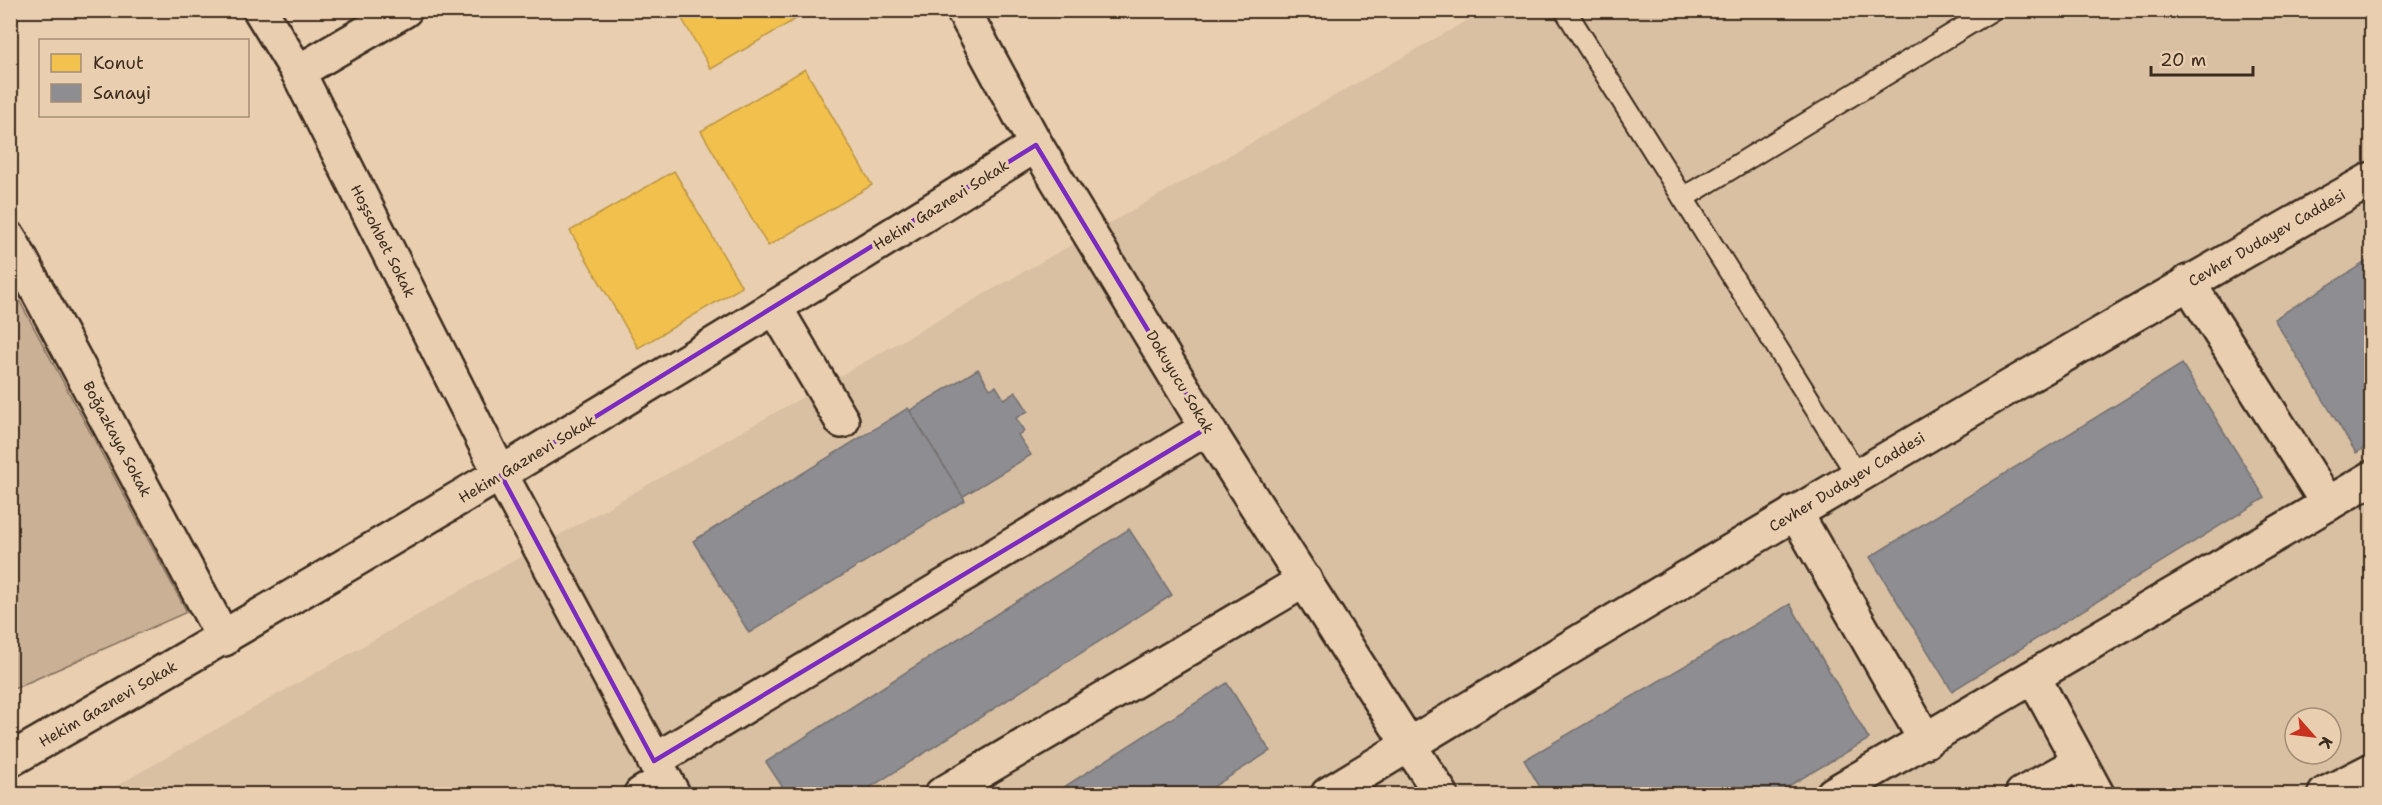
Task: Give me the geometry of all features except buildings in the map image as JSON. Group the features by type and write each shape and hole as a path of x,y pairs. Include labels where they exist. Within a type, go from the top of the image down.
{"street":[{"name":"Hoşsohbet Sokak","path":"260,10 298,72 658,783"},
{"path":"298,72 405,10"},
{"name":"Dokuyucu Sokak","path":"963,10 1036,145 1208,428 1441,795"},
{"name":"Hekim Gaznevi Sokak","path":"10,760 224,639 501,475 776,309 1036,145"},
{"name":"Cevher Dudayev Caddesi","path":"1328,795 1794,512 2188,282 2372,178"},
{"name":"Boğazkaya Sokak","path":"10,239 224,639"},
{"path":"2188,282 2328,504"},
{"path":"776,309 842,421"},
{"path":"658,783 1208,428"},
{"path":"1833,795 2372,478"},
{"path":"1794,512 1926,741"},
{"path":"942,795 1305,580"},
{"path":"2034,678 2097,795"},
{"path":"2022,795 2078,763"},
{"path":"2325,795 2372,770"}],"lane":[{"path":"1565,10 1857,475"},
{"path":"1683,198 1992,10"}],"highlighted area":[{"path":"1036,145 1207,428 654,761 501,475"}],"shaded area":[{"path":"1484,11 2371,11 2371,794 102,794"},
{"path":"11,285 187,612 11,690 10,689"}]}
